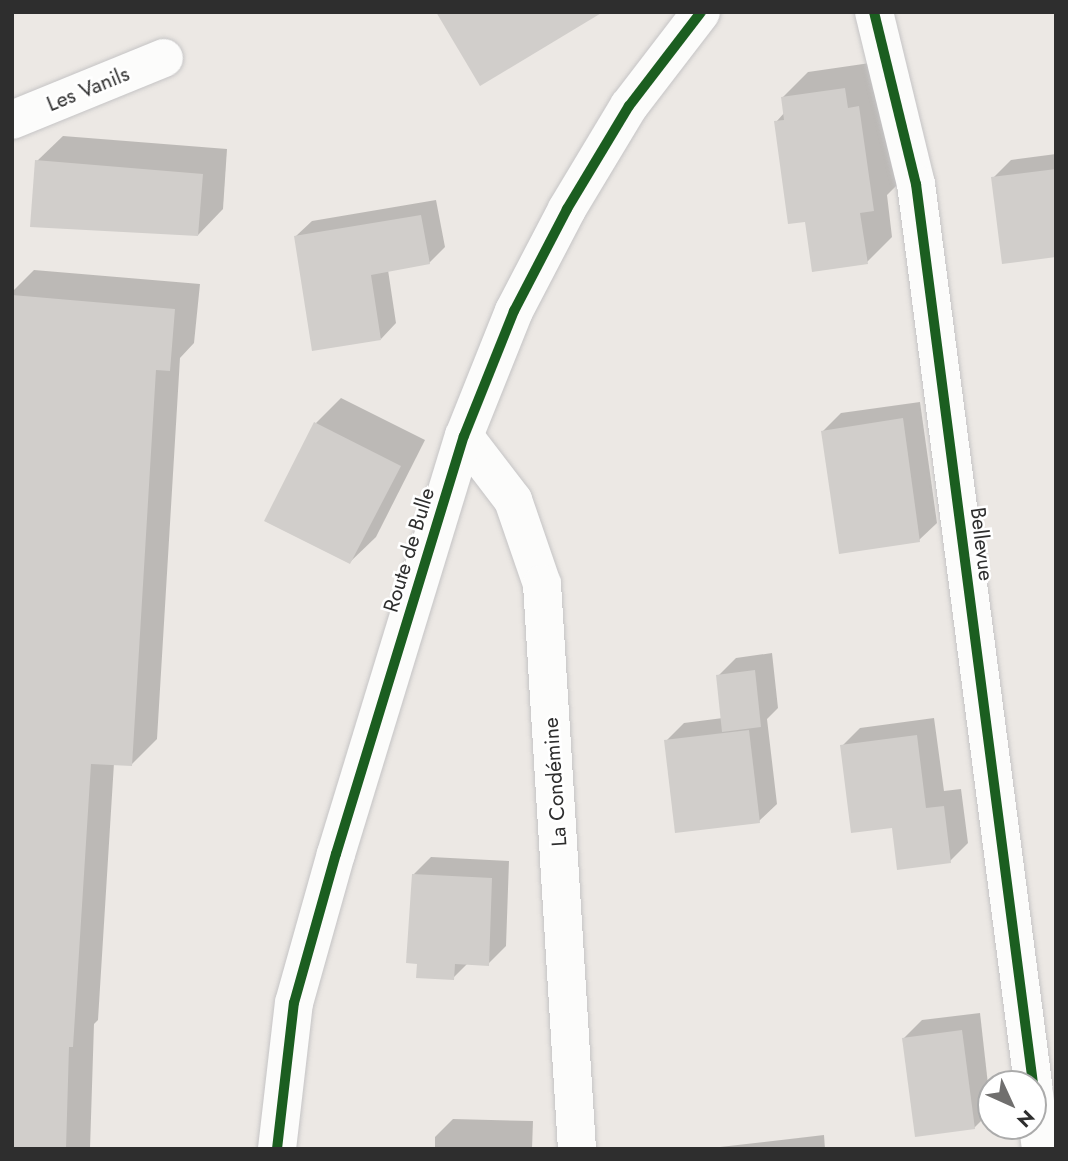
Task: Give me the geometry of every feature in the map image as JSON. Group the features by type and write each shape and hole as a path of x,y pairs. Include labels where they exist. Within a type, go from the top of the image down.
{"street":[{"name":"Route de Bulle","path":"277,1149 294,1003 336,854 464,436 514,311 567,209 629,106 701,12"},
{"name":"Bellevue","path":"874,12 916,184 1031,1070"},
{"name":"Les Vanils","path":"12,120 164,58"},
{"name":"La Condémine","path":"464,436 513,500 542,584 577,1149"}],"building":[{"path":"436,12 603,12 480,86"},
{"path":"845,88 848,108 859,106 874,211 860,213 868,264 812,272 805,222 788,224 774,121 784,120 781,97"},
{"path":"35,160 203,174 198,236 30,227"},
{"path":"1056,169 1056,257 1002,264 991,177"},
{"path":"421,215 430,264 371,275 381,340 312,351 294,236"},
{"path":"12,295 175,309 170,371 156,370 132,766 91,764 73,1047 69,1047 66,1149 12,1149"},
{"path":"903,418 920,542 839,554 821,431"},
{"path":"314,422 401,466 350,564 264,521"},
{"path":"755,670 761,727 722,732 716,675"},
{"path":"749,730 760,823 675,833 664,740"},
{"path":"917,735 926,808 944,806 951,863 897,870 892,828 851,833 840,745"},
{"path":"412,874 492,878 489,966 455,964 454,980 416,978 417,964 406,963"},
{"path":"962,1030 975,1129 915,1137 902,1038"}],"cycle path":[{"path":"277,1149 294,1003 336,854 464,436 514,311 567,209 629,106 701,12"},
{"path":"874,12 916,184 1031,1070"}]}
